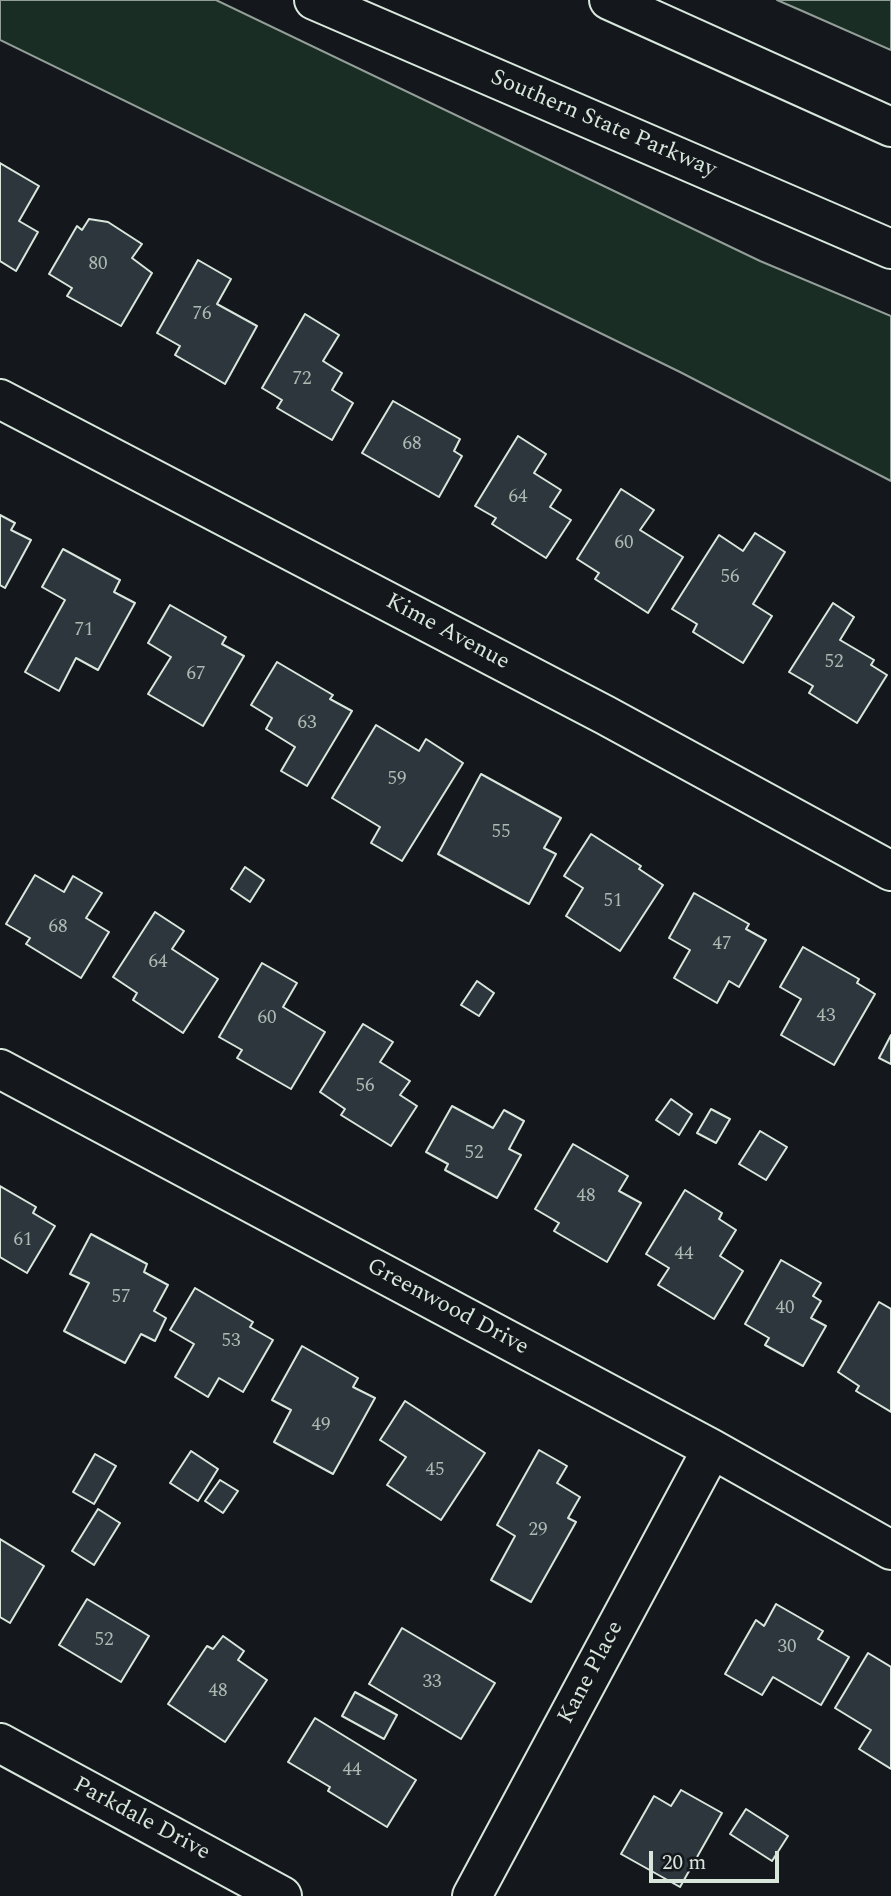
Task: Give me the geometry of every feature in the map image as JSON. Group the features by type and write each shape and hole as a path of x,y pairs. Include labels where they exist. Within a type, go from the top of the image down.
{"main road":[{"name":"Southern State Parkway","path":"314,0 891,250"},
{"path":"609,0 891,127"},
{"name":"Kime Avenue","path":"0,399 606,715 891,871"},
{"name":"Greenwood Drive","path":"0,1069 712,1449 891,1550"},
{"name":"Kane Place","path":"472,1896 712,1449"},
{"name":"Parkdale Drive","path":"0,1743 282,1896"}],"green space":[{"path":"0,0 216,0 760,261 891,316 891,481 680,372 0,40"},
{"path":"777,0 891,0 891,50 800,10"}],"building":[{"path":"0,163 39,186 19,221 38,232 16,271 0,261"},
{"path":"89,219 108,222 142,244 132,258 152,273 121,326 67,296 72,288 49,274 77,226 82,230"},
{"path":"198,260 231,279 217,304 257,326 225,384 175,355 180,346 157,333"},
{"path":"305,314 339,335 323,361 342,373 332,390 353,403 332,440 277,408 282,400 262,388"},
{"path":"393,401 460,439 454,451 462,456 439,497 362,453"},
{"path":"518,436 546,454 534,473 561,490 550,507 571,520 546,558 492,524 496,518 475,506"},
{"path":"621,489 654,510 640,530 683,557 648,613 595,579 599,573 577,559"},
{"path":"0,515 15,523 11,530 31,540 5,588 0,585"},
{"path":"755,533 785,552 753,604 772,616 743,663 693,632 697,624 672,609 719,535 743,551"},
{"path":"63,549 120,580 114,592 135,603 98,670 76,658 59,691 25,672 65,600 42,587"},
{"path":"833,603 854,617 840,640 874,660 871,665 887,675 857,723 809,693 813,686 789,672"},
{"path":"170,605 226,637 222,644 244,656 203,726 148,694 171,657 148,643"},
{"path":"277,662 333,695 330,699 352,711 307,786 281,771 295,747 266,729 272,718 251,705"},
{"path":"376,725 419,751 426,739 463,763 402,861 371,843 380,827 332,798"},
{"path":"481,774 561,818 544,848 556,854 529,904 438,854"},
{"path":"591,834 641,866 639,869 663,885 620,951 566,916 583,888 564,876"},
{"path":"245,867 264,880 250,902 231,889"},
{"path":"35,875 64,892 73,876 102,893 86,918 109,932 81,978 26,944 30,938 6,924"},
{"path":"694,893 749,924 746,929 766,940 739,987 729,981 717,1003 674,978 690,950 669,938"},
{"path":"155,912 184,931 172,949 218,979 183,1033 133,1000 137,993 113,977"},
{"path":"803,947 859,979 857,983 875,994 834,1065 781,1035 801,999 780,987"},
{"path":"262,963 297,983 283,1007 325,1032 291,1089 237,1058 242,1050 219,1037"},
{"path":"477,981 494,993 479,1016 461,1005"},
{"path":"363,1024 393,1042 380,1062 410,1081 400,1095 417,1106 391,1146 341,1115 345,1109 320,1092"},
{"path":"891,1035 891,1064 879,1058"},
{"path":"671,1099 692,1114 679,1135 656,1120"},
{"path":"452,1106 493,1128 504,1110 524,1121 509,1149 521,1155 497,1198 445,1170 448,1164 426,1152"},
{"path":"711,1109 730,1119 716,1143 697,1133"},
{"path":"760,1131 787,1147 766,1180 739,1164"},
{"path":"573,1144 628,1176 619,1191 641,1203 607,1262 554,1231 559,1223 535,1209"},
{"path":"0,1186 36,1207 33,1213 55,1226 27,1273 0,1257"},
{"path":"685,1190 722,1213 719,1219 736,1230 720,1256 743,1271 714,1319 658,1285 669,1268 646,1254"},
{"path":"91,1234 147,1264 144,1272 168,1285 154,1311 166,1318 155,1341 141,1334 125,1363 64,1331 89,1283 70,1274"},
{"path":"781,1260 821,1283 813,1296 821,1301 811,1318 826,1326 803,1366 765,1345 769,1338 745,1324"},
{"path":"195,1288 253,1322 250,1327 273,1340 243,1392 219,1378 208,1397 175,1377 194,1344 170,1330"},
{"path":"879,1302 891,1309 891,1412 856,1391 859,1386 838,1372"},
{"path":"302,1346 358,1378 353,1387 375,1398 333,1474 274,1442 291,1410 272,1400"},
{"path":"405,1401 485,1453 441,1520 387,1485 406,1457 380,1440"},
{"path":"539,1450 567,1466 557,1483 580,1497 568,1518 576,1522 531,1602 491,1580 515,1536 497,1525"},
{"path":"191,1451 218,1469 198,1501 170,1483"},
{"path":"95,1454 116,1466 94,1504 73,1492"},
{"path":"220,1480 238,1491 223,1513 205,1501"},
{"path":"98,1509 120,1523 94,1565 72,1551"},
{"path":"0,1539 44,1566 10,1623 0,1617"},
{"path":"87,1599 149,1636 121,1682 59,1645"},
{"path":"776,1604 823,1631 818,1639 849,1657 821,1705 773,1677 762,1695 725,1674 756,1620 764,1626"},
{"path":"402,1628 495,1683 461,1739 369,1684"},
{"path":"223,1636 244,1651 238,1660 267,1680 225,1742 168,1704 207,1646 213,1649"},
{"path":"868,1653 891,1667 891,1769 859,1749 871,1730 835,1708"},
{"path":"355,1692 397,1715 384,1739 342,1716"},
{"path":"315,1718 416,1780 387,1827 328,1791 330,1787 288,1762"},
{"path":"681,1790 722,1813 680,1887 621,1854 654,1796 671,1806"},
{"path":"746,1809 788,1836 772,1861 730,1834"}]}
